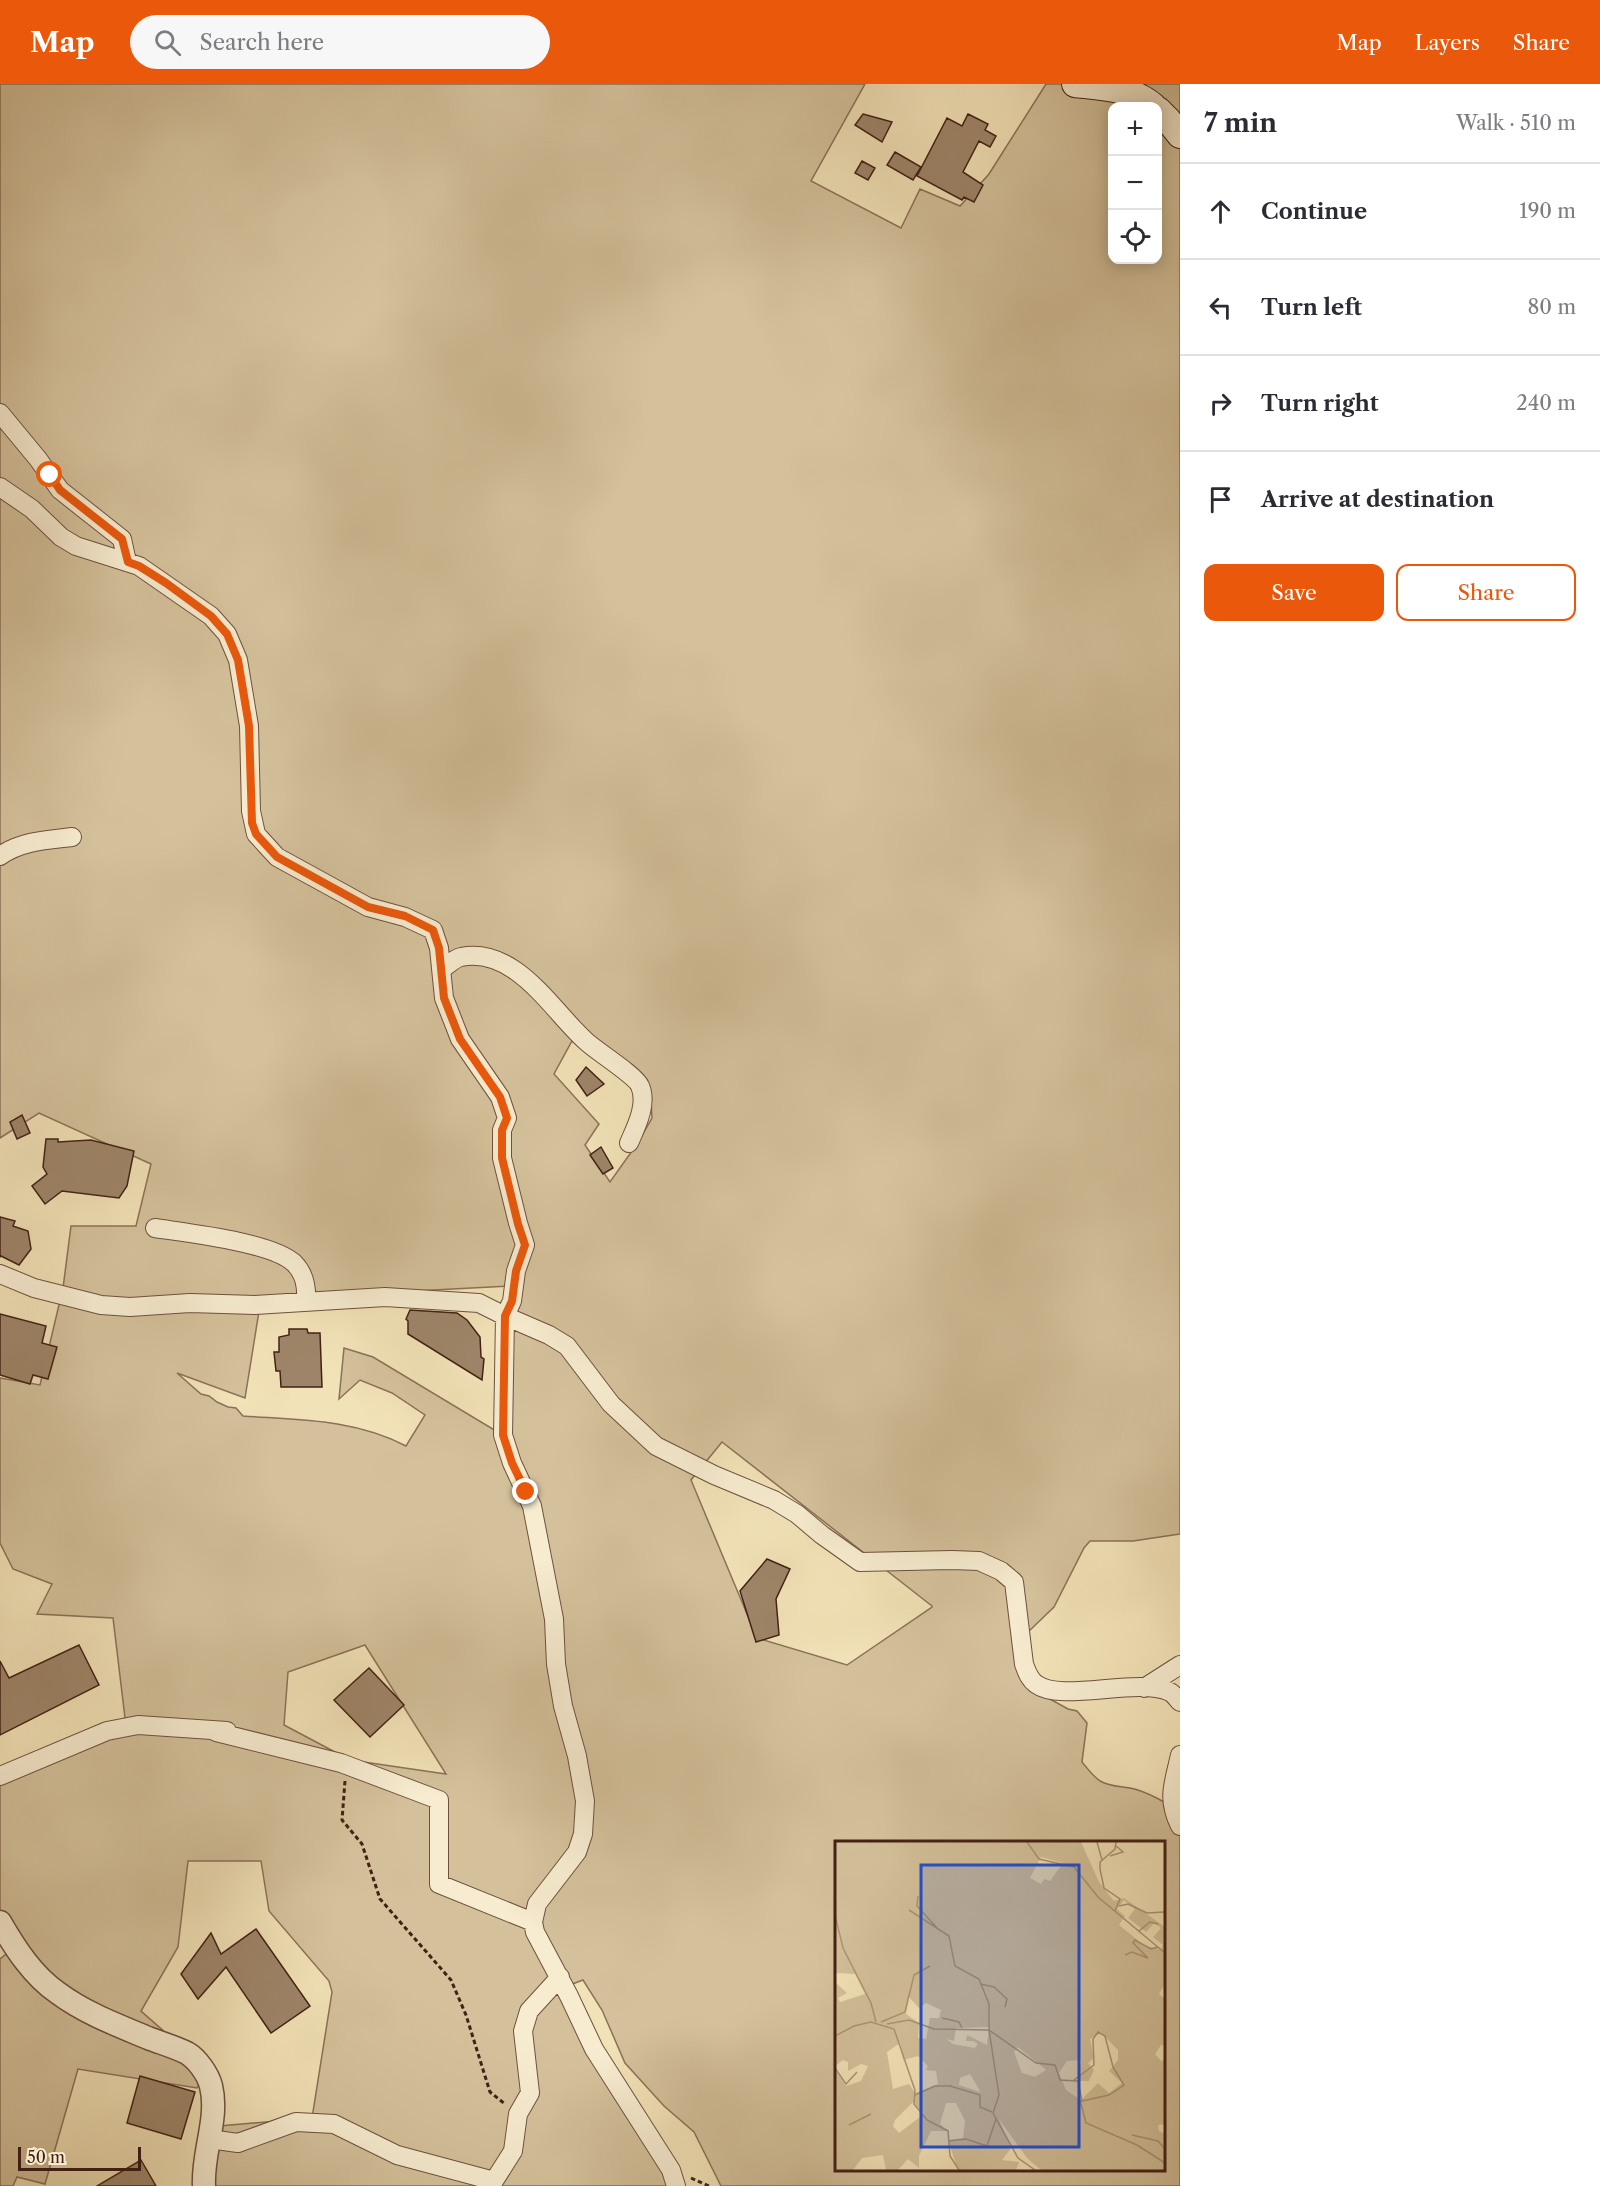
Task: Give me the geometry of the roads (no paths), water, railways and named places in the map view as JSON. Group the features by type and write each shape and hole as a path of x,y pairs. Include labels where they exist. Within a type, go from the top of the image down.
{"main road":[{"path":"1075,84 1115,89 1149,102"},
{"path":"1162,114 1180,135"}],"street":[{"path":"0,413 60,490 122,539 128,562"},
{"path":"0,487 32,509 60,537 76,546 139,566 166,583 211,616 227,634 238,660 249,726 251,811 256,834 277,857 368,907 405,916 433,930 439,948 444,998 460,1039 500,1097 507,1118 502,1130 502,1158 525,1245 516,1271 512,1301 505,1316 503,1435 512,1463 532,1506 554,1619 556,1664 563,1706 577,1756 585,1801 583,1834 577,1852 537,1904 533,1922 539,1942 560,1977 594,2049 671,2170 676,2186"},
{"path":"0,856 32,842 72,837"},
{"path":"442,969 459,957 481,956 503,964 523,976 543,993 586,1042 640,1085 644,1100 629,1143"},
{"path":"154,1228 246,1243 287,1258 296,1265 303,1276 307,1288 306,1302"},
{"path":"0,1274 34,1288 101,1305 129,1307 190,1303 255,1305 385,1297 479,1303 549,1335 567,1346 611,1404 656,1446 730,1482 774,1500 797,1514 860,1562 979,1561 1001,1571 1014,1582 1024,1664 1028,1675 1036,1684 1056,1691 1144,1688 1171,1692 1180,1702"},
{"path":"1144,1688 1180,1665"},
{"path":"0,1776 107,1731 138,1725 216,1732 346,1764 439,1800 439,1884 533,1922"},
{"path":"216,1732 262,1731"},
{"path":"1180,1755 1171,1792 1173,1810 1180,1826"},
{"path":"0,1922 33,1969 61,1995 106,2021 188,2054 201,2066 211,2084 214,2110 204,2186"},
{"path":"209,2139 238,2143 296,2122 334,2124 397,2155 494,2181 513,2151 518,2114 530,2093 523,2031 529,2011 560,1977"}]}
